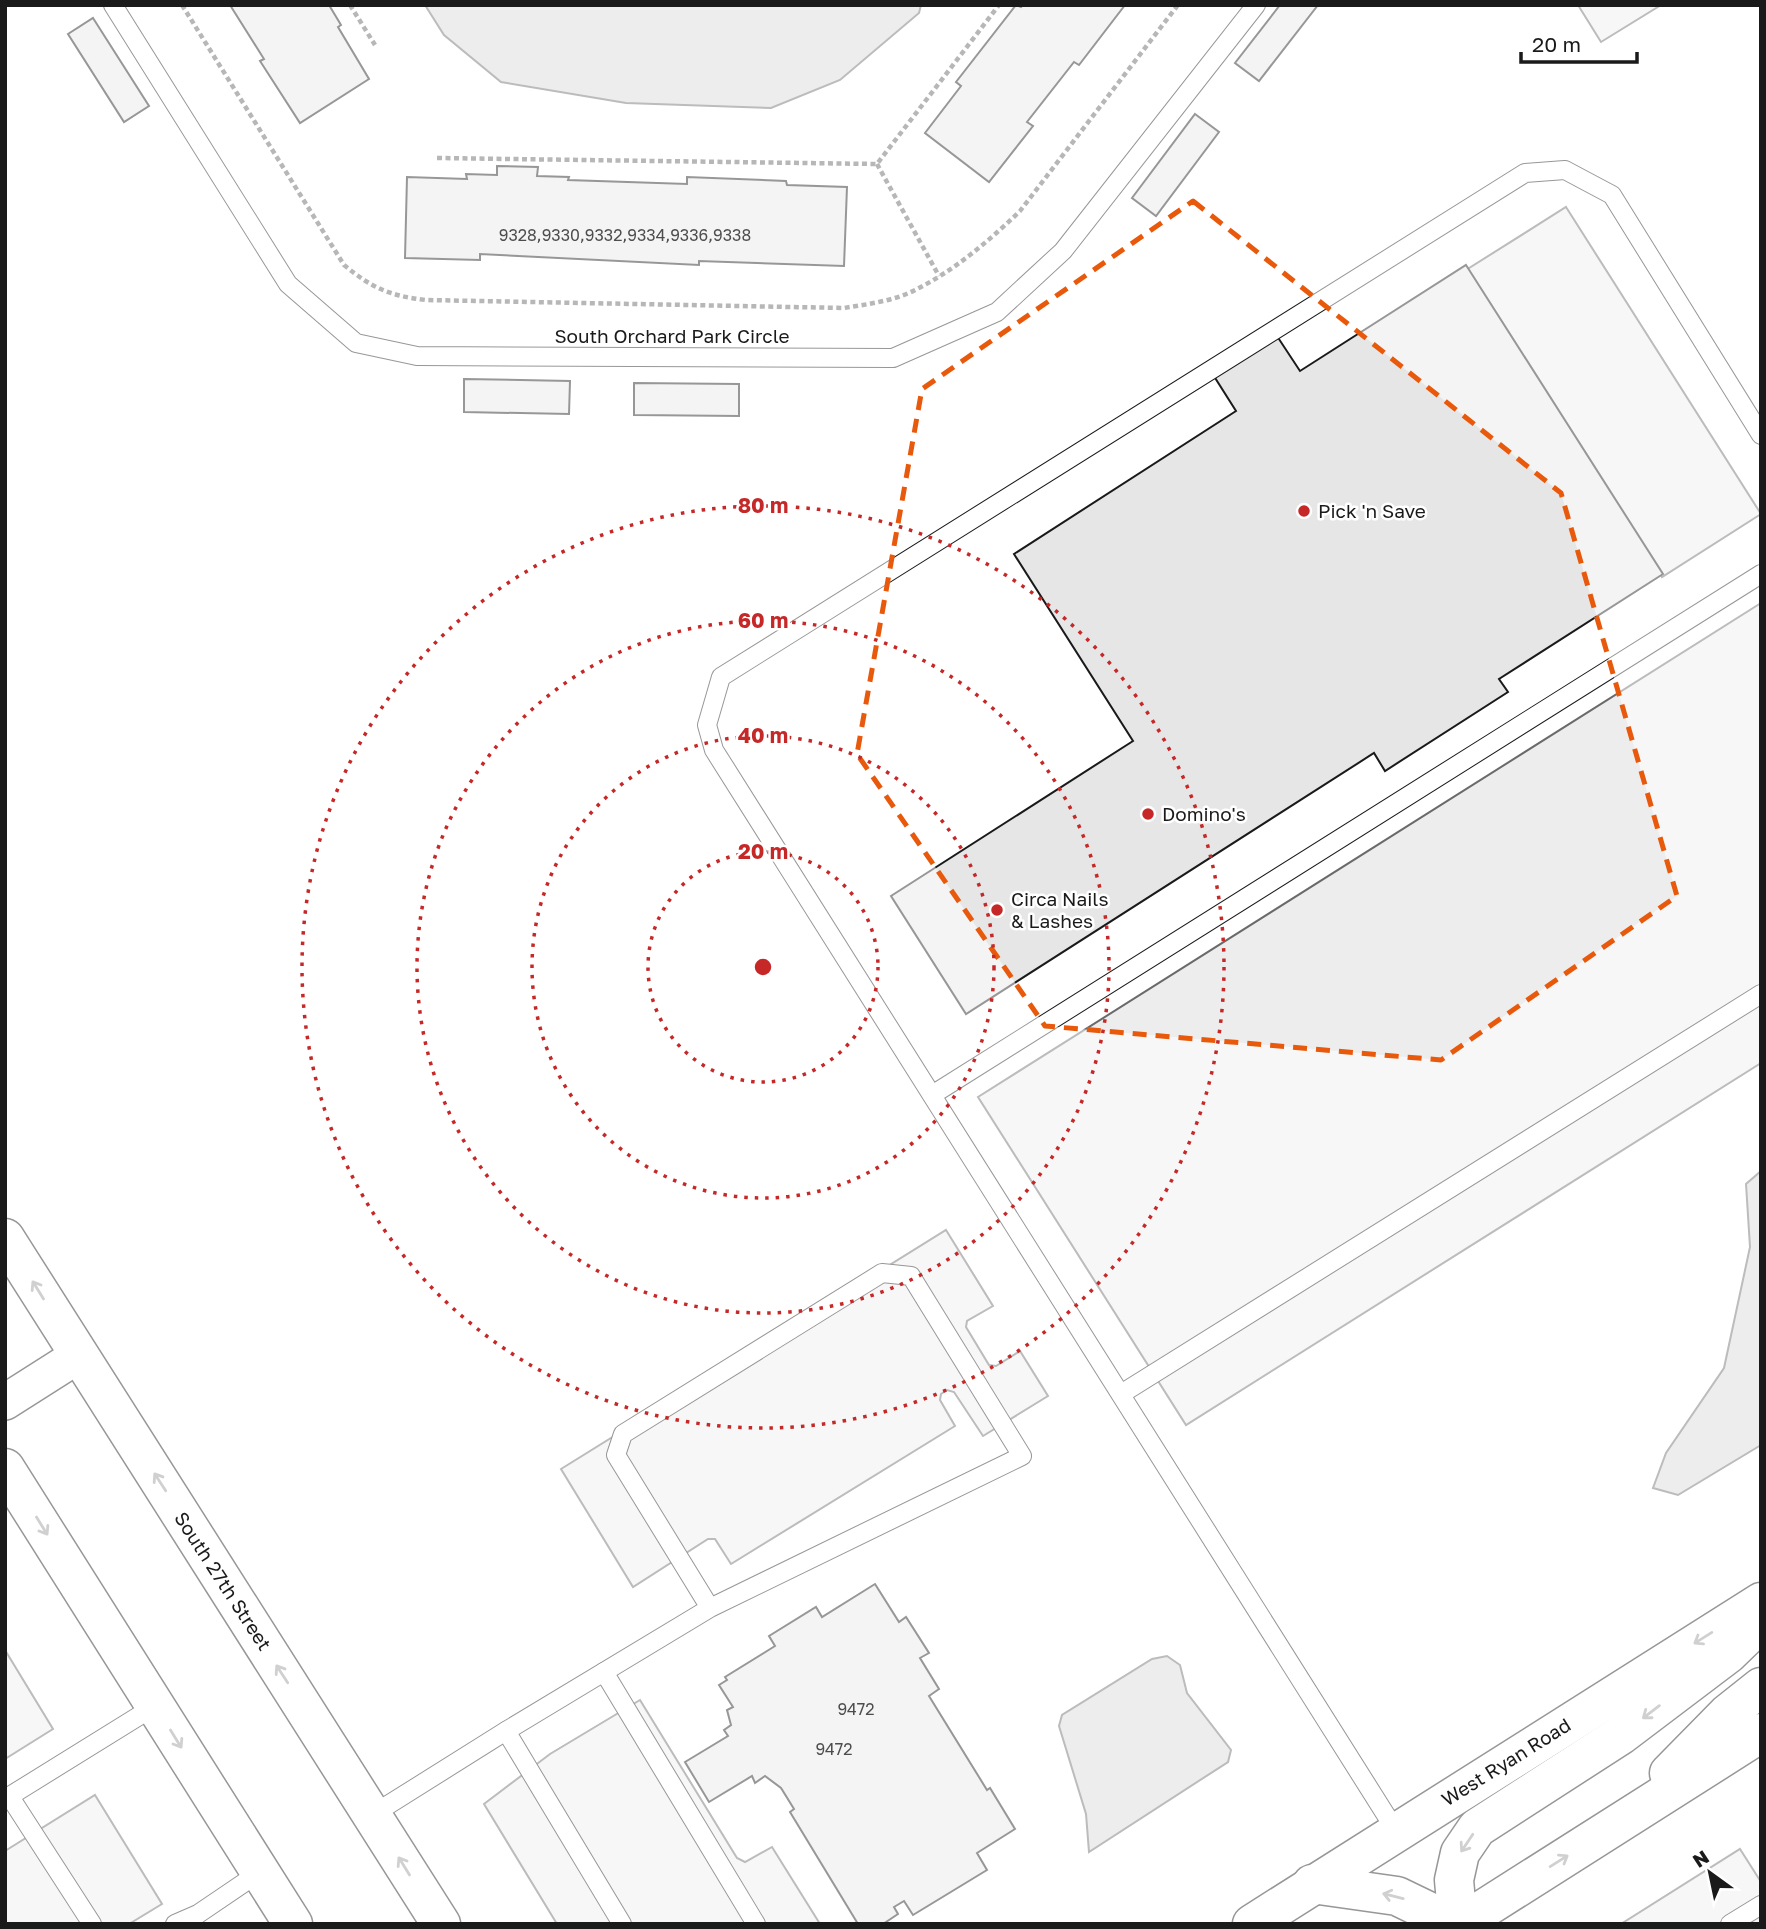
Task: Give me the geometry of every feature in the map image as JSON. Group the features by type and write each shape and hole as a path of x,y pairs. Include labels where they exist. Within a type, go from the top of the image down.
{"main road":[{"name":"South 27th Street","path":"5,1238 441,1924"},
{"path":"5,1468 293,1924"},
{"name":"West Ryan Road","path":"1252,1924 1761,1602"},
{"path":"1458,1924 1454,1880 1460,1853 1477,1828 1621,1735 1728,1654 1761,1623"},
{"path":"1621,1822 1727,1714 1761,1687"},
{"path":"1458,1924 1761,1733"},
{"path":"1312,1884 1397,1896 1458,1924"}],"street":[{"path":"5,1402 79,1355"}],"lane":[{"name":"South Orchard Park Circle","path":"113,5 288,284 356,343 418,356 879,358 893,358 997,312 1063,251 1256,5"},
{"path":"1396,1831 714,750 706,725 721,677 1525,173 1565,170 1612,195 1761,435"},
{"path":"932,1095 1761,573"},
{"path":"1121,1394 1761,994"},
{"path":"372,1815 710,1608 1022,1456 911,1276 883,1273 623,1434 616,1455 710,1608"},
{"path":"604,1672 756,1924"},
{"path":"92,1924 7,1798 155,1706"},
{"path":"506,1731 622,1924"},
{"path":"175,1924 198,1914 260,1872"},
{"path":"1739,1921 1761,1905"}],"path":[{"path":"182,5 344,265 378,289 401,297 426,300 844,308 917,290 997,233 1020,211 1178,5"},
{"path":"350,5 375,45"},
{"path":"877,164 999,5"},
{"path":"437,158 877,164"},
{"path":"877,164 939,276"}],"highlighted area":[{"path":"1193,201 1561,493 1677,896 1441,1060 1045,1026 857,754 922,389"}],"shaded area":[{"path":"425,5 921,5 919,13 840,80 771,108 626,103 501,82 444,35"},
{"path":"1578,5 1661,5 1601,42"},
{"path":"1566,207 1761,514 1662,577 1466,270"},
{"path":"1761,603 1761,1063 1186,1425 978,1097"},
{"path":"1761,1171 1761,1445 1678,1495 1653,1488 1666,1453 1724,1368 1750,1247 1746,1184"},
{"path":"946,1230 993,1306 967,1321 966,1327 989,1365 996,1366 1020,1351 1048,1396 983,1436 954,1392 947,1390 941,1394 940,1400 955,1426 731,1564 715,1539 708,1539 633,1587 561,1469"},
{"path":"5,1650 53,1729 5,1759"},
{"path":"1167,1656 1180,1665 1187,1693 1231,1750 1228,1762 1089,1852 1086,1814 1059,1726 1062,1715 1152,1659"},
{"path":"640,1700 737,1858 745,1862 772,1847 820,1924 557,1924 484,1804 550,1754"},
{"path":"95,1795 162,1904 129,1924 5,1924 5,1851"},
{"path":"1740,1849 1761,1882 1761,1924 1621,1924"}],"building":[{"path":"230,5 329,5 341,25 338,27 369,79 300,123 260,61 264,59"},
{"path":"1016,5 1125,5 1079,65 1074,62 1027,122 1033,126 989,182 925,133 961,86 956,82"},
{"path":"1280,5 1318,5 1259,81 1235,63"},
{"path":"93,18 149,106 124,122 68,34"},
{"path":"1195,114 1219,132 1156,216 1132,198"},
{"path":"497,166 538,167 537,176 569,177 568,180 687,184 687,177 786,181 787,185 847,187 844,266 699,261 699,265 480,254 480,260 405,258 407,177 467,179 466,174 497,175"},
{"path":"1466,265 1663,574 1499,679 1508,692 1385,771 1374,753 966,1014 891,896 1133,741 1014,554 1236,411 1212,373 1275,333 1300,371"},
{"path":"464,379 570,381 569,414 464,412"},
{"path":"634,383 739,384 739,416 634,415"},
{"path":"875,1584 899,1622 906,1617 929,1653 920,1658 939,1689 929,1696 987,1790 990,1788 1015,1829 977,1853 987,1870 913,1915 904,1901 894,1907 898,1914 883,1924 858,1924 790,1812 794,1809 781,1788 765,1776 755,1783 752,1776 709,1802 685,1762 728,1736 724,1730 731,1725 727,1710 733,1707 719,1685 727,1680 725,1677 775,1646 769,1636 816,1607 822,1617"}],"place":[{"name":"Pick 'n Save","path":"1304,511"},
{"name":"Domino's","path":"1148,814"},
{"name":"Circa Nails & Lashes","path":"997,910"}]}
